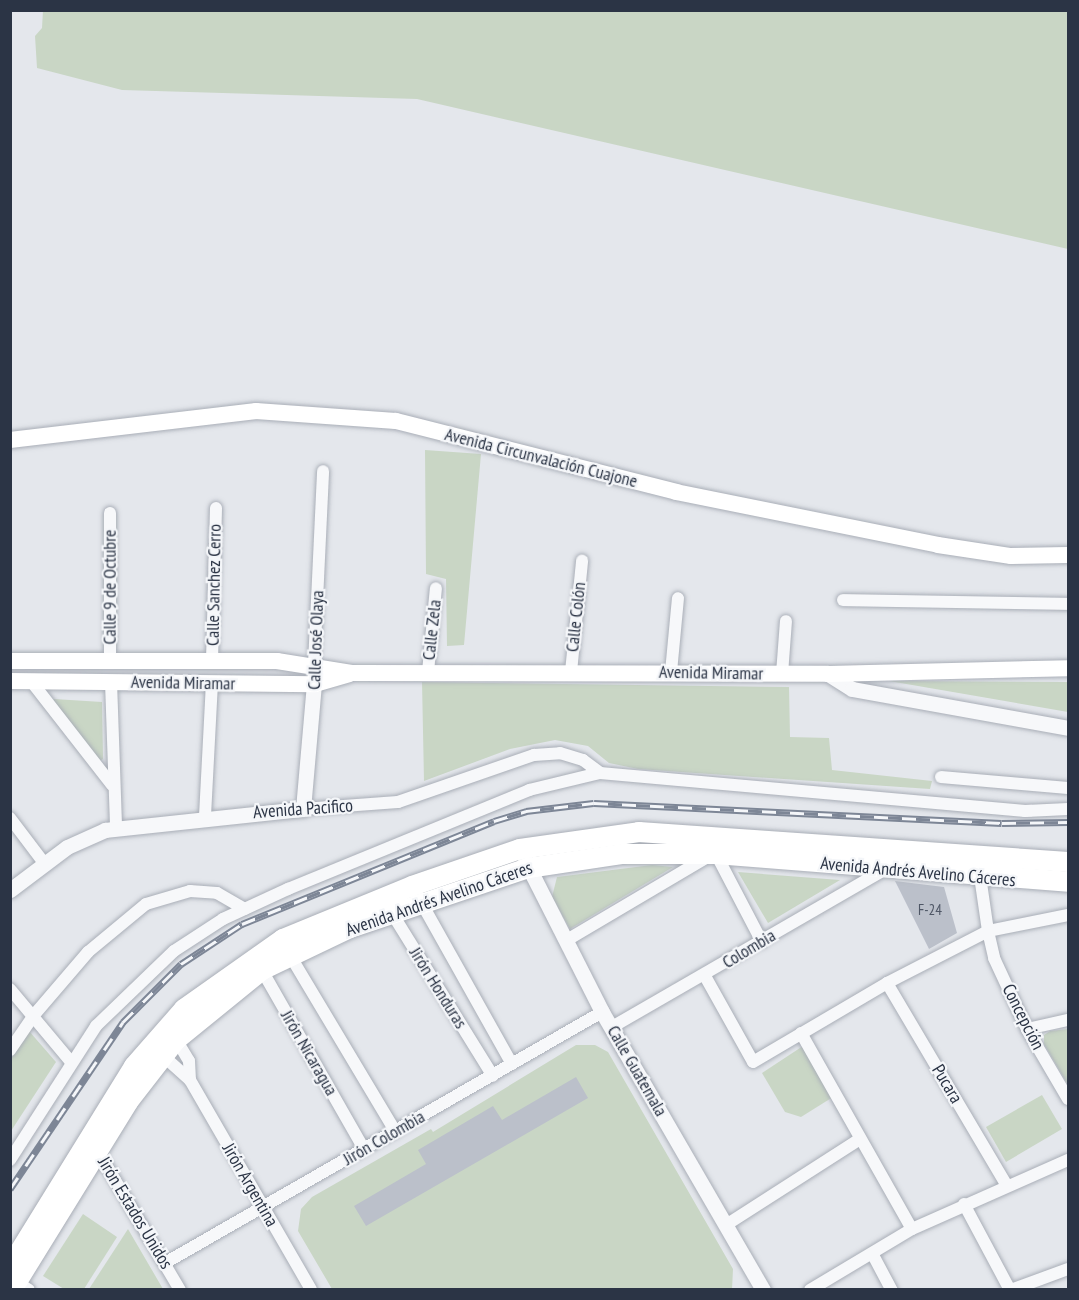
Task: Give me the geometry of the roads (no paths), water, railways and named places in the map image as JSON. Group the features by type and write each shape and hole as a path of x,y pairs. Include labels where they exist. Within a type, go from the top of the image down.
{"highway":[{"name":"Avenida Andrés Avelino Cáceres","path":"16,1281 93,1144 157,1050 173,1033 223,997 258,963 286,947 520,849 639,832 1068,862"},
{"name":"Avenida Andrés Avelino Cáceres","path":"416,894 528,868 623,854 715,854 981,878 1068,882"}],"main road":[{"name":"Avenida Circunvalación Cuajone","path":"10,440 256,411 396,421 676,492 938,545 1011,556 1068,555"},
{"name":"Avenida Miramar","path":"10,661 212,661 315,664 353,673 828,674 1068,668"},
{"name":"Avenida Miramar","path":"10,681 315,684 353,673"}],"street":[{"name":"Calle José Olaya","path":"303,809 315,684 323,471"},
{"name":"Calle Sanchez Cerro","path":"212,661 216,508"},
{"name":"Calle 9 de Octubre","path":"110,513 110,661"},
{"name":"Calle Colón","path":"571,672 582,561"},
{"name":"Calle Zela","path":"428,672 436,588"},
{"path":"671,672 678,598"},
{"path":"843,600 1068,604"},
{"path":"782,674 786,621"},
{"path":"828,674 852,689 1068,728"},
{"path":"31,681 112,785"},
{"path":"111,682 112,785 116,828"},
{"path":"205,816 212,684"},
{"name":"Avenida Pacifico","path":"10,890 44,863 80,839 116,828 205,816 398,802 534,755 560,753 584,759 600,773"},
{"path":"11,1156 96,1026 151,969 198,934 245,909 529,790 600,773 1025,811 1068,809"},
{"path":"941,777 1068,788"},
{"path":"10,818 44,863"},
{"name":"Calle Guatemala","path":"520,849 602,1011 763,1290"},
{"path":"567,940 715,854 762,942"},
{"name":"Concepción","path":"977,857 994,958 1027,1029 1068,1099"},
{"name":"Colombia","path":"612,1028 886,869"},
{"path":"10,1050 34,1015 88,952 146,904 190,891 217,893 245,909"},
{"name":"Jirón Honduras","path":"416,894 512,1064"},
{"name":"Jirón Honduras","path":"388,906 494,1076"},
{"path":"705,976 753,1062 887,983 988,931 1068,915"},
{"name":"Jirón Nicaragua","path":"286,947 395,1131"},
{"name":"Jirón Nicaragua","path":"258,963 364,1149"},
{"name":"Pucara","path":"887,983 1006,1184"},
{"path":"10,989 71,1062"},
{"name":"Jirón Colombia","path":"165,1263 264,1210 364,1149 494,1076 602,1011"},
{"path":"1027,1029 1068,1020"},
{"name":"Jirón Argentina","path":"173,1033 189,1061 190,1080"},
{"path":"801,1033 912,1229"},
{"name":"Jirón Argentina","path":"157,1050 190,1080 311,1290"},
{"path":"726,1226 860,1139"},
{"name":"Jirón Estados Unidos","path":"93,1144 180,1290"},
{"path":"810,1290 912,1229 1006,1184 1068,1160"},
{"path":"964,1204 1011,1290 1068,1269"},
{"path":"873,1254 892,1290"}],"railway":[{"path":"10,1189 123,1022 181,964 242,924 494,821 526,811 594,803 1002,823 1068,822"}]}
